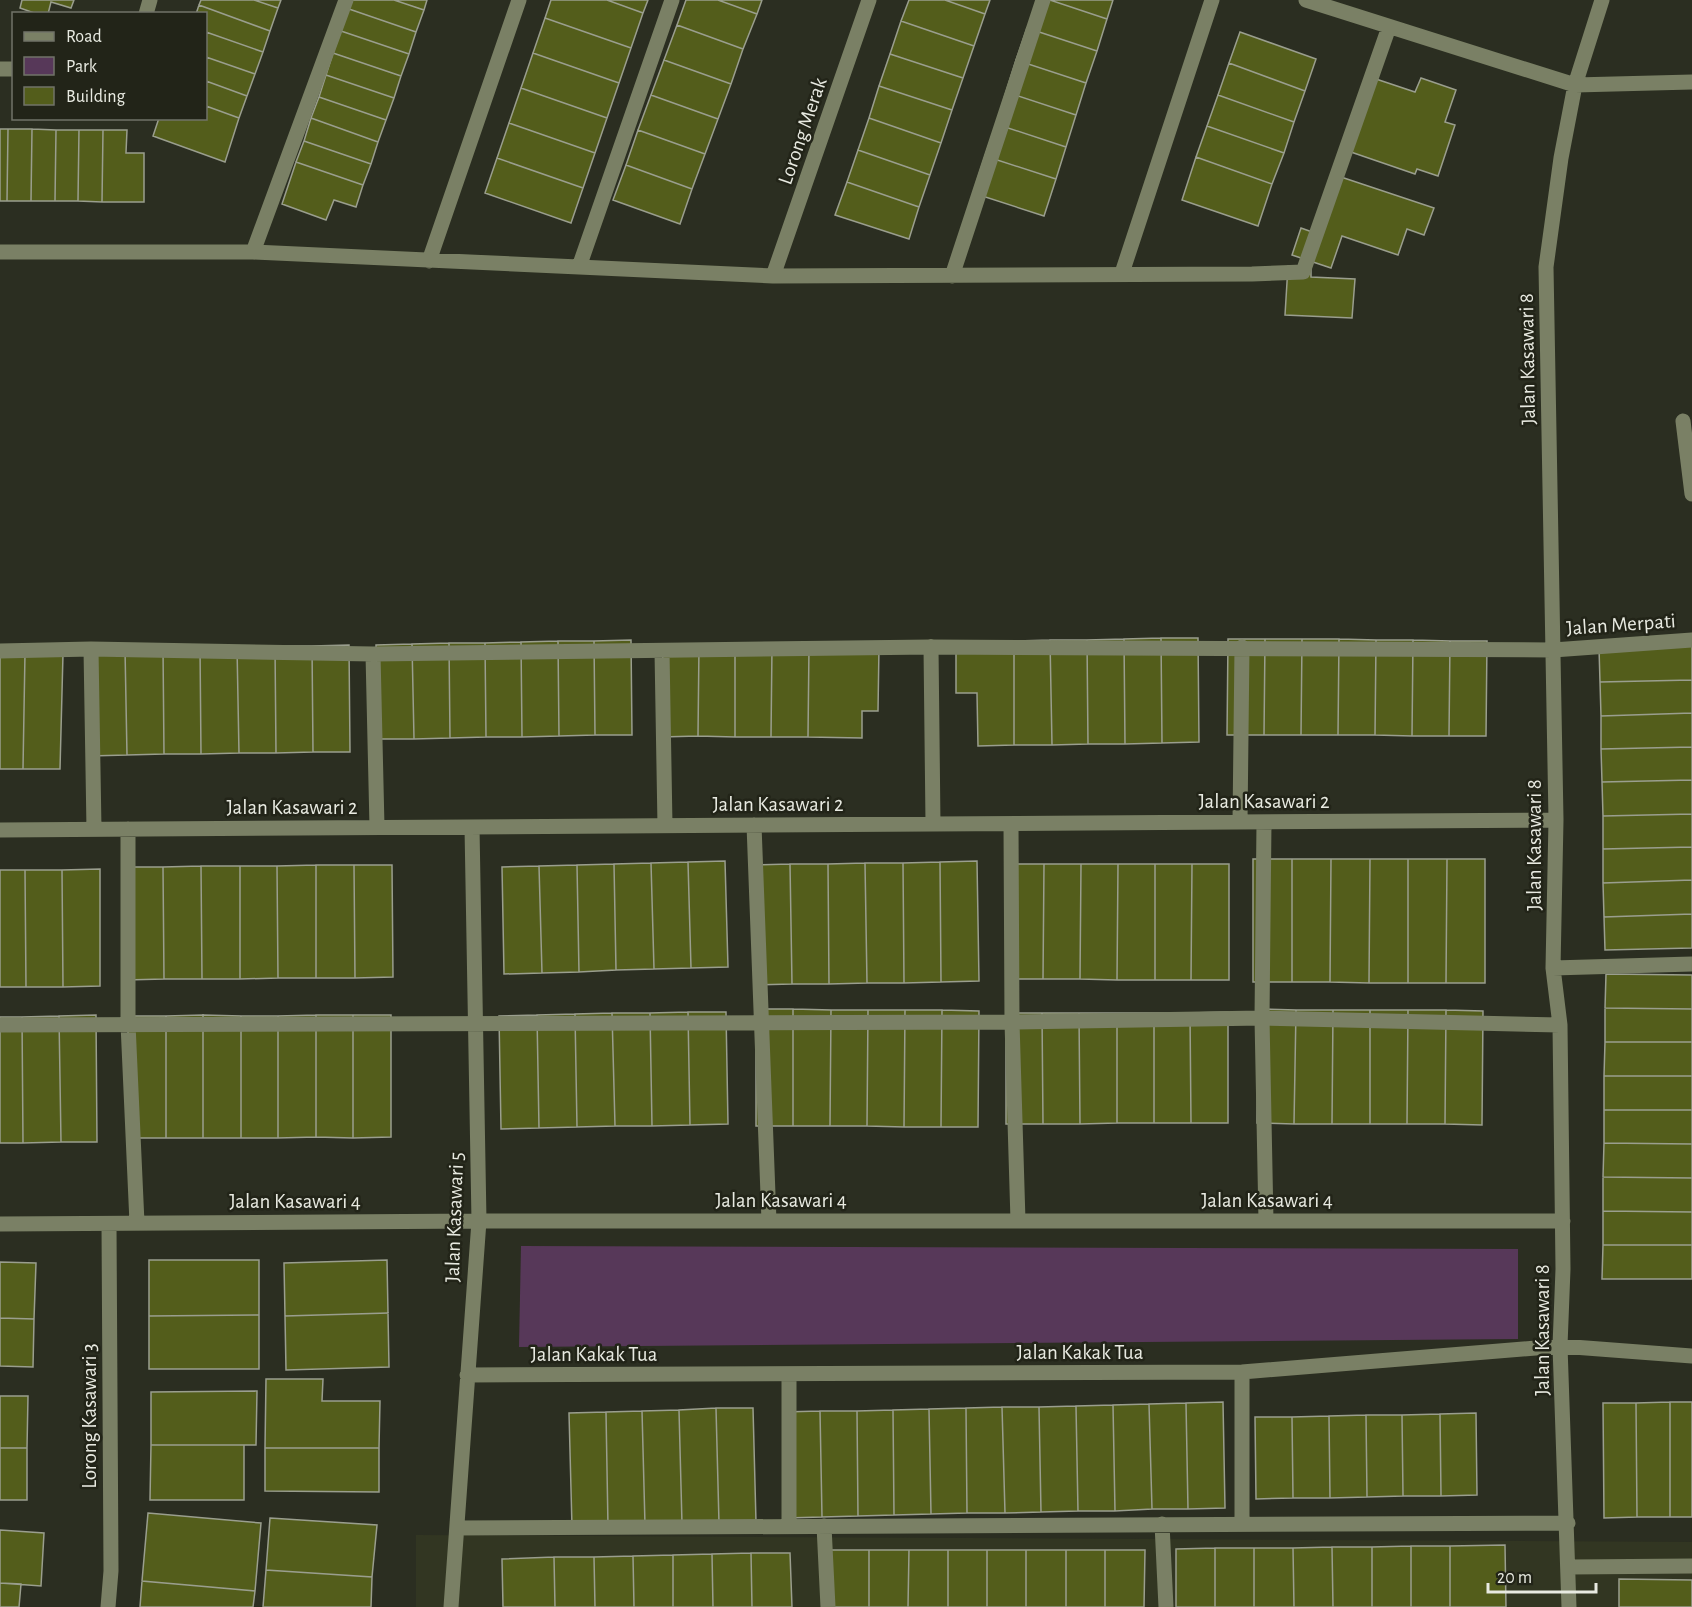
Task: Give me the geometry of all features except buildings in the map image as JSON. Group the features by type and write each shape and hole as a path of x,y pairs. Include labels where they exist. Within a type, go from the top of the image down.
{"street":[{"path":"253,252 346,0"},
{"path":"429,261 519,0"},
{"path":"579,267 672,0"},
{"name":"Lorong Merak","path":"773,276 870,0"},
{"path":"952,276 1044,0"},
{"path":"1122,273 1212,0"},
{"path":"1306,0 1575,85 1692,82"},
{"name":"Jalan Kasawari 8","path":"1569,1607 1568,1523 1560,1346 1563,1221 1560,1025 1553,968 1556,820 1546,267 1561,158 1575,85 1602,0"},
{"path":"0,252 253,252 773,276 1303,272 1389,27"},
{"path":"1683,421 1692,494"},
{"name":"Jalan Merpati","path":"0,651 92,649 373,654 931,647 1553,650 1692,640"},
{"path":"931,647 933,824"},
{"path":"1240,822 1242,647"},
{"path":"92,649 94,829"},
{"path":"662,651 665,826"},
{"path":"373,654 377,827"},
{"name":"Jalan Kasawari 2","path":"0,830 1556,820"},
{"path":"1264,822 1262,1018 1266,1221"},
{"path":"1011,824 1012,1022 1018,1221"},
{"path":"754,825 769,1221"},
{"name":"Jalan Kasawari 5","path":"451,1607 479,1221 472,827"},
{"path":"128,829 128,1024 137,1223"},
{"path":"1553,968 1692,964"},
{"path":"0,1024 1012,1022 1262,1018 1560,1025"},
{"name":"Jalan Kasawari 4","path":"0,1224 479,1221 1563,1221"},
{"name":"Lorong Kasawari 3","path":"108,1607 111,1571 109,1224"},
{"name":"Jalan Kakak Tua","path":"467,1375 1242,1372 1560,1346 1692,1356"},
{"path":"1242,1372 1242,1524"},
{"path":"789,1374 789,1526"},
{"path":"457,1528 1568,1523"},
{"path":"1162,1524 1166,1607"},
{"path":"824,1526 828,1607"},
{"path":"1569,1567 1692,1566"}],"shaded area":[{"path":"416,1535 1692,1542 1692,1607 416,1607"}],"green space":[{"path":"521,1246 1518,1249 1518,1339 519,1347"}]}
